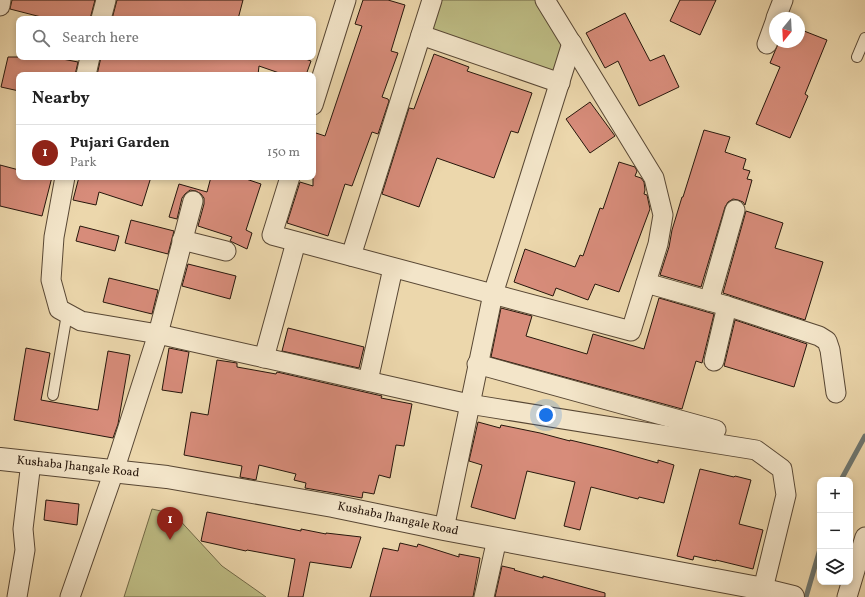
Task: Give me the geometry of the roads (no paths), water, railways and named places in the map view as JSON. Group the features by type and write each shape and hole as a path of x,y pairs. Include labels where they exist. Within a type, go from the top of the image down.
{"street":[{"path":"0,6 1,0"},
{"path":"102,16 106,0"},
{"path":"316,95 346,0"},
{"path":"351,256 432,0"},
{"path":"289,180 272,235 631,331 658,244 663,215 654,178 545,0"},
{"path":"778,12 783,0"},
{"path":"421,35 560,83"},
{"path":"767,44 769,38"},
{"path":"444,529 477,364 493,294 572,43"},
{"path":"87,72 89,60"},
{"path":"64,180 54,237 51,280 59,309 81,321 158,334 469,404 756,450 782,469 786,495 767,592"},
{"path":"70,597 114,471 158,334 193,201"},
{"path":"708,301 734,210"},
{"path":"182,240 226,251"},
{"path":"264,358 296,242"},
{"path":"368,381 393,268"},
{"path":"646,283 727,306 819,336 827,341 830,350 836,393"},
{"path":"714,361 727,306"},
{"path":"477,364 716,430"},
{"name":"Kushaba Jhangale Road","path":"0,459 167,477 334,506 767,592"},
{"path":"17,597 25,550 23,529 31,462"},
{"path":"846,597 865,537"},
{"path":"484,597 497,539"}],"lane":[{"path":"857,57 865,38"},
{"path":"53,395 67,314"}],"waterway":[{"path":"843,477 865,436"},
{"path":"806,597 817,559"}],"place":[{"name":"Pujari Garden","path":"170,540"}]}
